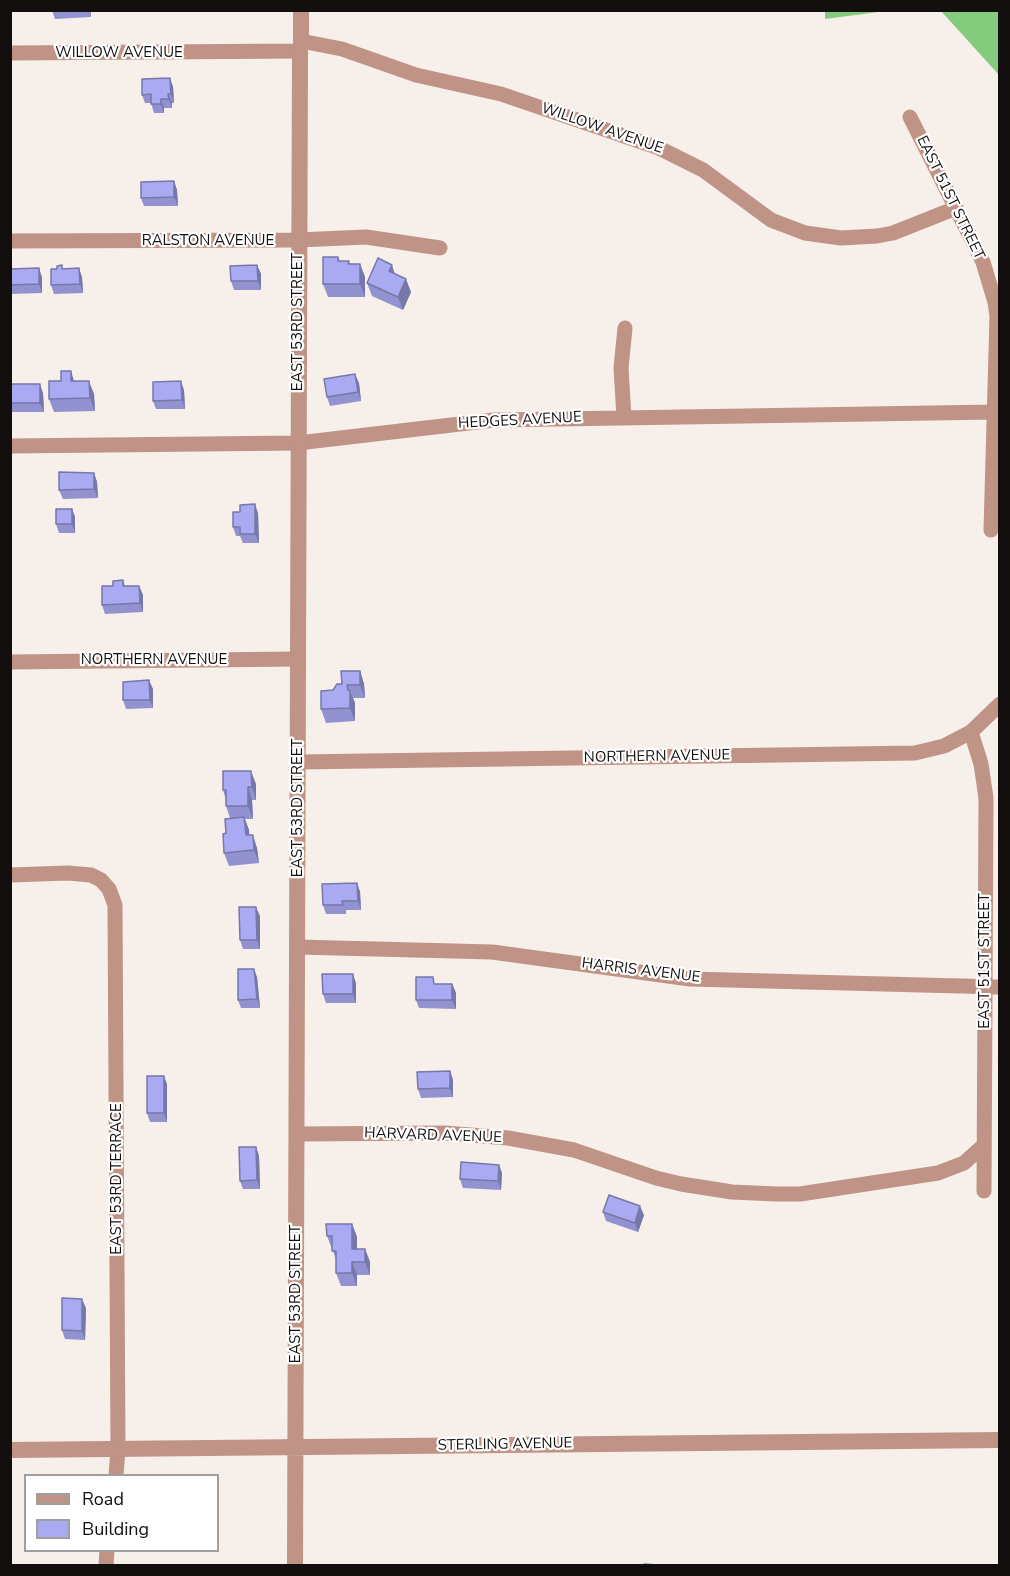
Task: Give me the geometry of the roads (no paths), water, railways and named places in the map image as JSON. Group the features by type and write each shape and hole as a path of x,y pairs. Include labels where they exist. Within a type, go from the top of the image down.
{"street":[{"name":"EAST 53RD STREET","path":"295,1566 298,240 301,10"},
{"name":"WILLOW AVENUE","path":"10,53 301,46 342,49 416,75 501,94 659,148 703,170 771,220 805,233 841,238 877,236 892,233 956,208"},
{"name":"EAST 51ST STREET","path":"910,117 982,262 995,303 997,316 991,530"},
{"name":"RALSTON AVENUE","path":"10,241 298,240 366,237 440,248"},
{"path":"624,417 621,368 625,328"},
{"name":"HEDGES AVENUE","path":"10,446 298,443 494,420 995,412"},
{"name":"NORTHERN AVENUE","path":"10,662 298,659"},
{"name":"NORTHERN AVENUE","path":"298,762 915,753 944,746 971,732 999,704"},
{"name":"EAST 51ST STREET","path":"971,732 981,764 986,798 992,987 984,1145 984,1191"},
{"name":"EAST 53RD TERRACE","path":"10,875 68,873 91,875 106,885 115,905 118,1449 116,1474"},
{"name":"HARRIS AVENUE","path":"297,947 492,952 690,979 992,987"},
{"name":"HARVARD AVENUE","path":"297,1134 445,1133 508,1138 574,1150 656,1178 681,1184 732,1192 776,1194 800,1194 938,1173 964,1163 984,1145"},
{"name":"STERLING AVENUE","path":"10,1450 999,1440"}]}
